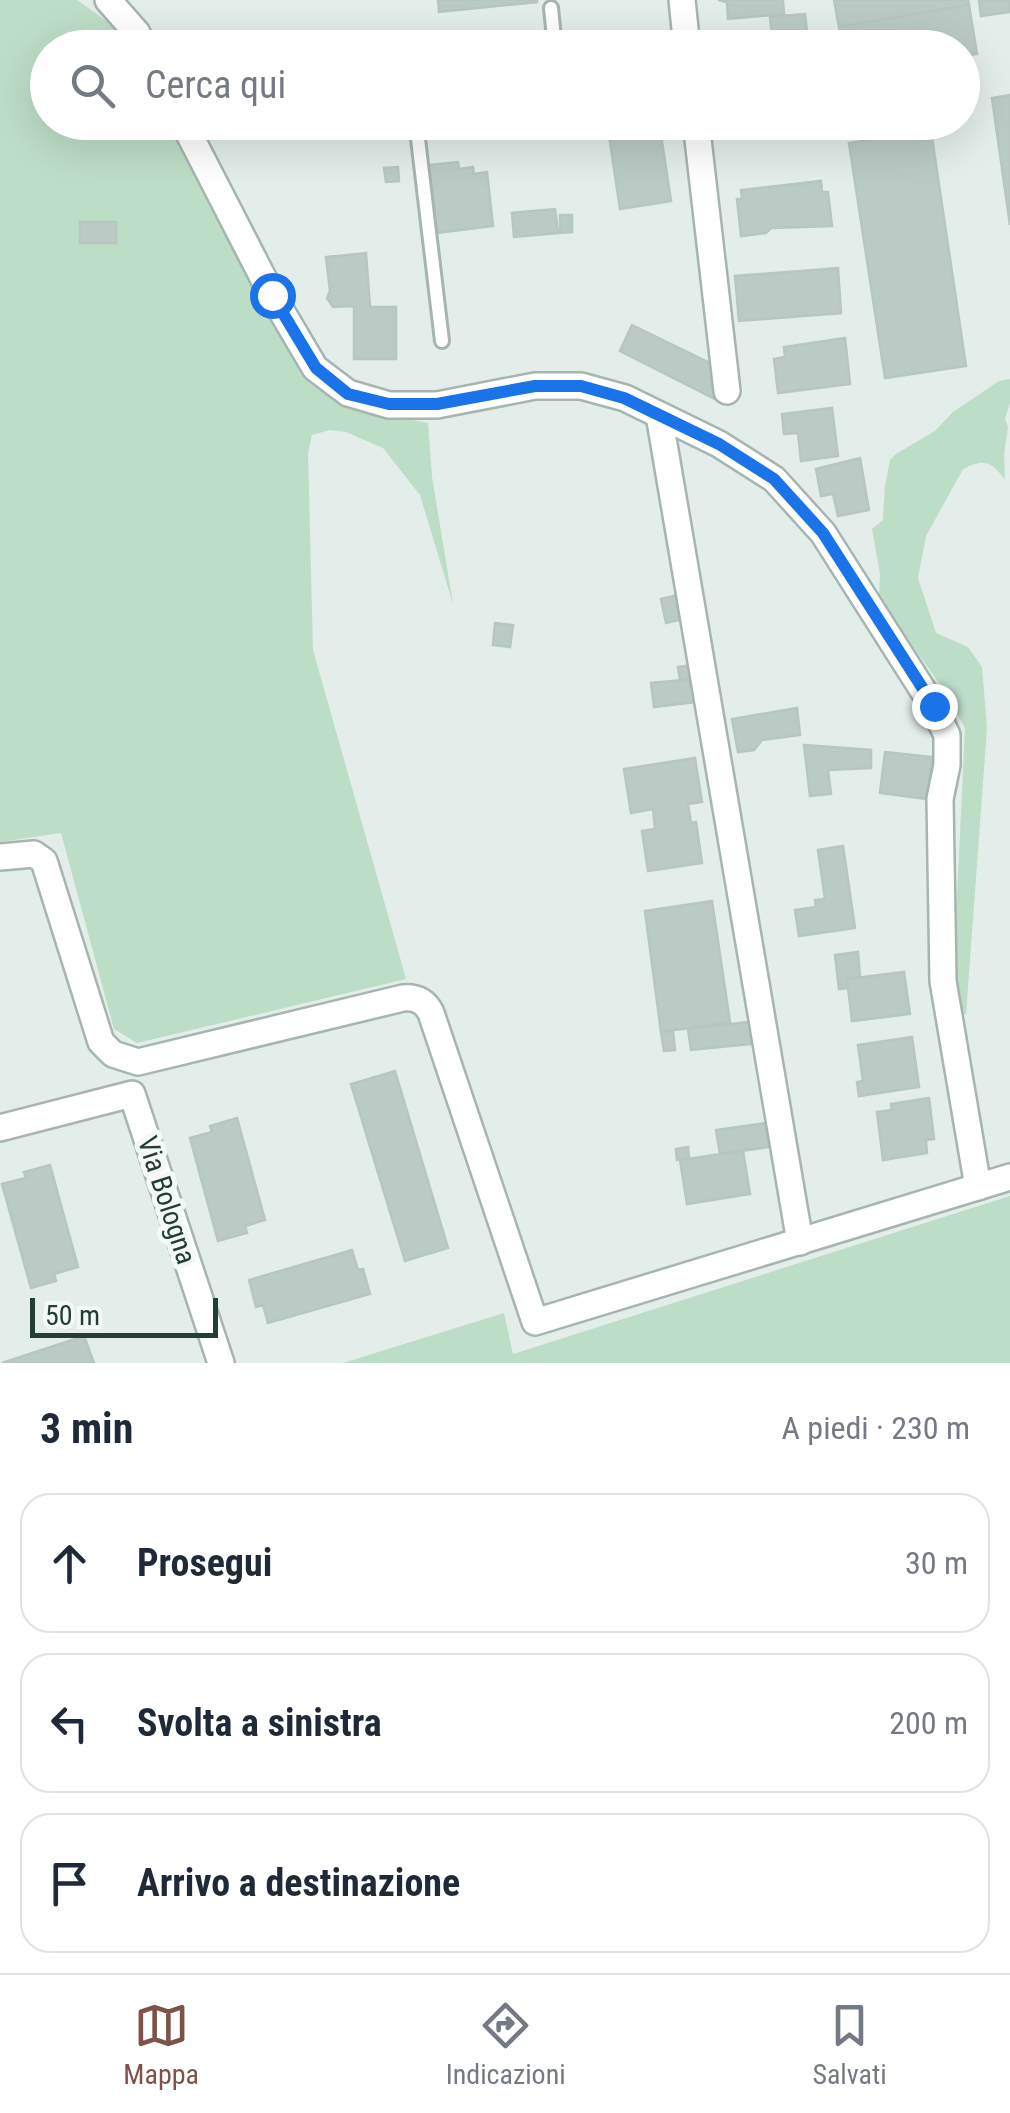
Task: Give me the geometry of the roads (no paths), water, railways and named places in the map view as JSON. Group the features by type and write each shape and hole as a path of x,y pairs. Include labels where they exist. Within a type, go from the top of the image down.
{"street":[{"path":"108,0 134,30"},
{"path":"682,0 686,30"},
{"path":"192,140 272,295 316,368 348,394 389,404 437,404 535,386 581,386 624,398 719,444 774,479 823,533 934,706 947,735 947,765 940,799 942,981 978,1187"},
{"path":"698,140 728,391"},
{"path":"659,416 800,1242"},
{"path":"0,856 34,854 44,861 101,1042 113,1054 138,1062 403,998 424,1003 431,1013 535,1322 1010,1177"},
{"name":"Via Bologna","path":"0,1128 132,1094 221,1363"}],"lane":[{"path":"551,8 553,30"},
{"path":"418,140 442,341"}]}
